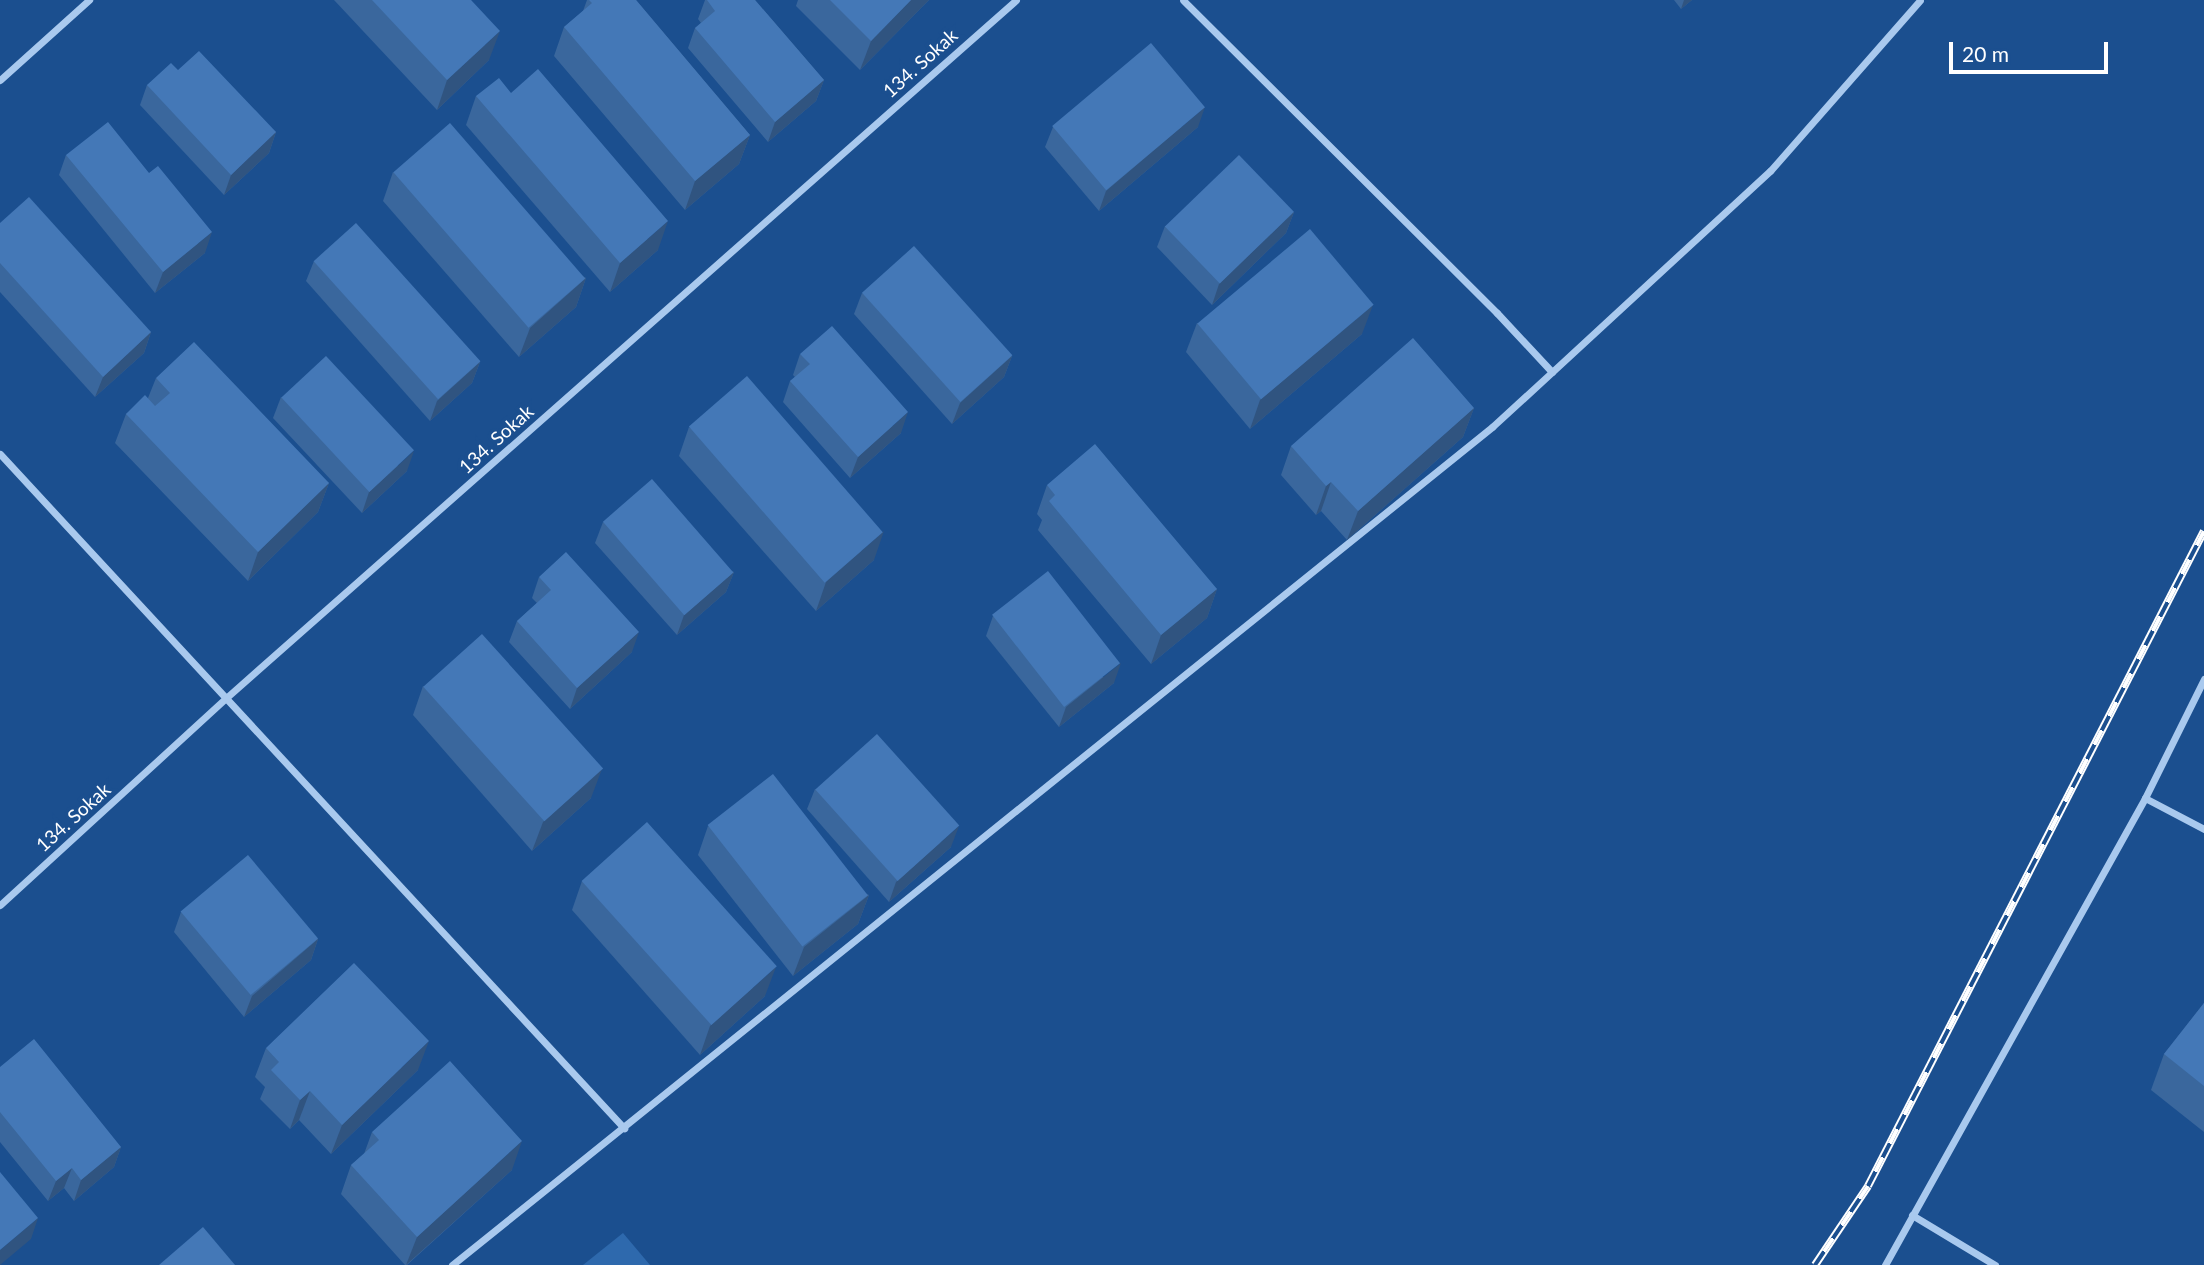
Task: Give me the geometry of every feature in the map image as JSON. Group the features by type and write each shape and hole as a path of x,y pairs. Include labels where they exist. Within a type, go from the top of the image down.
{"street":[{"path":"0,80 89,0"},
{"name":"134. Sokak","path":"0,905 226,698 1016,0"},
{"path":"1183,0 1497,313 1552,372"},
{"path":"452,1265 1492,427 1770,170 1920,0"},
{"path":"0,454 624,1128"},
{"path":"1885,1265 2145,798 2204,679"},
{"path":"2145,798 2204,829"},
{"path":"1912,1215 1995,1265"}],"shaded area":[{"path":"623,1233 650,1265 583,1265"}],"building":[{"path":"372,0 471,0 500,31 447,80"},
{"path":"589,0 636,0 750,135 695,181 564,27 592,3"},
{"path":"707,0 755,0 824,80 775,122 695,28 715,11"},
{"path":"830,0 911,0 871,41"},
{"path":"1151,43 1205,107 1106,190 1052,126"},
{"path":"199,51 276,132 231,175 147,85 171,63 178,70"},
{"path":"538,69 668,221 620,263 476,96 499,78 511,93"},
{"path":"108,122 149,173 158,166 212,232 163,272 66,155"},
{"path":"450,123 585,278 529,328 393,172"},
{"path":"1239,155 1294,212 1220,283 1165,227"},
{"path":"29,197 151,332 103,377 0,263 0,223"},
{"path":"356,223 480,361 438,399 314,261"},
{"path":"1310,229 1374,305 1261,399 1197,323"},
{"path":"914,246 1012,355 960,402 862,293"},
{"path":"832,326 908,412 858,457 790,381 810,364 800,354"},
{"path":"1413,338 1474,408 1358,511 1331,482 1326,486 1291,446"},
{"path":"194,342 329,483 258,552 126,414 145,395 155,406 170,393 156,378"},
{"path":"326,356 414,450 369,492 281,398"},
{"path":"747,376 883,532 825,583 689,427"},
{"path":"1095,444 1217,589 1161,635 1049,501 1055,495 1047,485"},
{"path":"652,479 733,573 684,615 603,522"},
{"path":"566,552 639,632 577,688 517,621 551,590 539,577"},
{"path":"1048,571 1120,663 1064,707 992,615"},
{"path":"482,634 603,769 544,821 423,687"},
{"path":"877,734 959,825 898,881 815,790"},
{"path":"773,774 868,895 802,946 708,825"},
{"path":"647,822 777,966 711,1025 582,881"},
{"path":"248,855 318,938 251,995 181,912"},
{"path":"354,963 429,1041 342,1125 310,1091 300,1100 271,1070 279,1062 266,1048"},
{"path":"2204,1003 2204,1086 2164,1054"},
{"path":"34,1039 121,1147 81,1180 72,1168 56,1181 0,1112 0,1067"},
{"path":"450,1061 522,1141 417,1237 351,1165 379,1140 372,1132"},
{"path":"0,1172 38,1218 0,1250"},
{"path":"203,1227 235,1265 159,1265"}],"railway":[{"path":"1815,1265 1868,1186 2204,531"}]}
